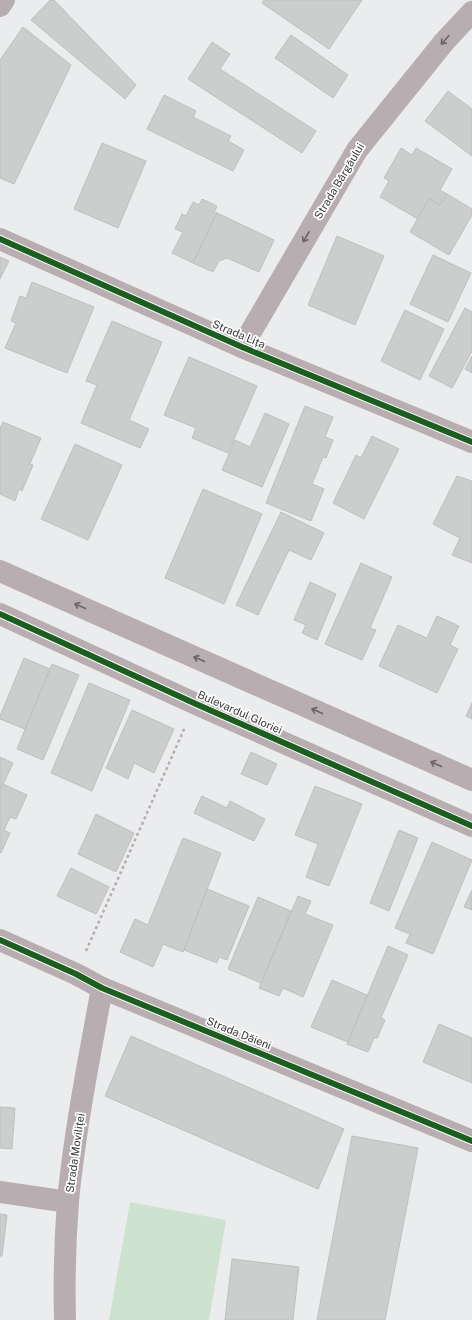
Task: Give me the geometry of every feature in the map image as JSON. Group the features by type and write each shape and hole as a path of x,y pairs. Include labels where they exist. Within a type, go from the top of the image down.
{"street":[{"path":"0,6 4,0"},
{"name":"Strada Bârgăului","path":"242,347 357,150 444,42 472,12"},
{"name":"Strada Lița","path":"0,239 242,347 472,442"},
{"path":"0,571 472,780"},
{"name":"Bulevardul Gloriei","path":"0,614 196,704 472,826"},
{"name":"Strada Dăieni","path":"0,940 76,974 102,988 472,1141"},
{"name":"Strada Moviliței","path":"65,1320 68,1202 86,1075 102,988"},
{"path":"0,1192 68,1202"}],"path":[{"path":"76,974 196,704"}],"green space":[{"path":"130,1202 226,1220 209,1320 109,1320"}],"building":[{"path":"50,0 54,0 136,85 125,99 31,20"},
{"path":"264,0 362,0 329,49 262,3"},
{"path":"23,27 71,65 14,184 0,178 0,60"},
{"path":"291,35 348,75 333,98 275,58"},
{"path":"212,42 230,54 220,69 316,131 302,153 188,79"},
{"path":"448,91 472,109 472,156 425,121"},
{"path":"164,95 196,111 193,117 231,136 228,141 244,150 233,171 147,129"},
{"path":"102,143 146,161 118,228 74,209"},
{"path":"401,148 412,155 416,148 452,169 440,190 447,194 440,205 429,199 418,219 380,197 389,181 384,178"},
{"path":"447,194 472,209 472,215 449,255 410,232 429,199 440,205"},
{"path":"202,199 217,206 214,212 217,213 193,263 172,253 183,232 175,229 182,214 186,216 193,202 199,205"},
{"path":"217,213 274,240 259,272 227,258 219,261 213,272 193,263"},
{"path":"337,236 384,256 355,325 308,305"},
{"path":"433,255 471,273 448,322 410,304"},
{"path":"0,257 9,261 0,279"},
{"path":"32,282 94,307 67,373 5,348 16,323 11,321 20,296 26,298"},
{"path":"465,308 472,312 472,351 452,388 429,376"},
{"path":"405,310 444,329 420,380 381,361"},
{"path":"112,321 162,342 129,420 149,429 140,448 81,423 97,385 86,381"},
{"path":"472,356 472,373 465,369"},
{"path":"189,357 257,386 228,453 192,438 196,428 164,415"},
{"path":"305,406 333,417 325,437 333,440 326,458 323,457 312,484 324,489 311,521 266,503"},
{"path":"265,413 289,424 262,487 222,470 235,440 250,447"},
{"path":"3,422 41,438 30,464 33,465 22,491 19,489 15,501 0,494 0,427"},
{"path":"372,436 399,449 364,519 333,503 356,455 361,458"},
{"path":"75,444 122,465 88,540 41,519"},
{"path":"457,476 472,481 472,563 452,555 460,538 433,524"},
{"path":"203,489 262,514 224,604 165,578"},
{"path":"281,512 324,533 311,560 289,550 258,615 236,605"},
{"path":"361,563 392,577 370,628 376,630 362,660 325,644"},
{"path":"310,582 336,594 317,640 302,633 306,625 294,620"},
{"path":"437,616 459,626 450,645 458,649 437,693 379,666 398,625 427,638"},
{"path":"24,658 50,669 25,729 0,719"},
{"path":"52,664 79,675 43,760 17,749"},
{"path":"89,683 130,700 92,791 51,773"},
{"path":"472,703 472,719 466,716"},
{"path":"132,710 174,729 154,773 134,763 128,779 106,768"},
{"path":"251,752 277,764 267,785 241,774"},
{"path":"0,757 13,763 0,791"},
{"path":"3,784 27,795 16,819 10,817 4,830 10,833 1,853 0,791"},
{"path":"315,786 362,804 329,886 306,877 318,844 295,835"},
{"path":"202,796 227,808 230,801 265,819 254,841 194,813"},
{"path":"96,814 134,833 116,872 78,854"},
{"path":"399,830 418,838 389,911 370,903"},
{"path":"183,838 221,853 183,952 163,944 153,967 120,952 135,919 148,925"},
{"path":"432,842 472,860 433,954 406,943 410,934 395,928"},
{"path":"71,868 109,887 96,914 57,896"},
{"path":"207,889 249,906 227,960 219,957 217,963 184,950"},
{"path":"472,890 472,910 464,907"},
{"path":"298,896 311,901 305,914 333,925 303,997 283,988 279,996 259,988"},
{"path":"258,897 291,911 261,983 228,969"},
{"path":"388,946 408,955 381,1018 385,1020 377,1038 374,1038 368,1052 347,1044"},
{"path":"332,980 367,995 348,1042 311,1027"},
{"path":"439,1024 472,1038 472,1083 423,1062"},
{"path":"131,1036 344,1129 318,1189 105,1096"},
{"path":"0,1107 15,1108 12,1149 0,1148"},
{"path":"352,1136 418,1148 385,1320 317,1320"},
{"path":"0,1214 7,1215 2,1256 0,1256"},
{"path":"232,1259 299,1267 293,1320 225,1320"}],"cycle path":[{"path":"0,239 242,347 472,442"},
{"path":"0,614 196,704 472,826"},
{"path":"0,940 76,974 102,988 472,1141"}]}
